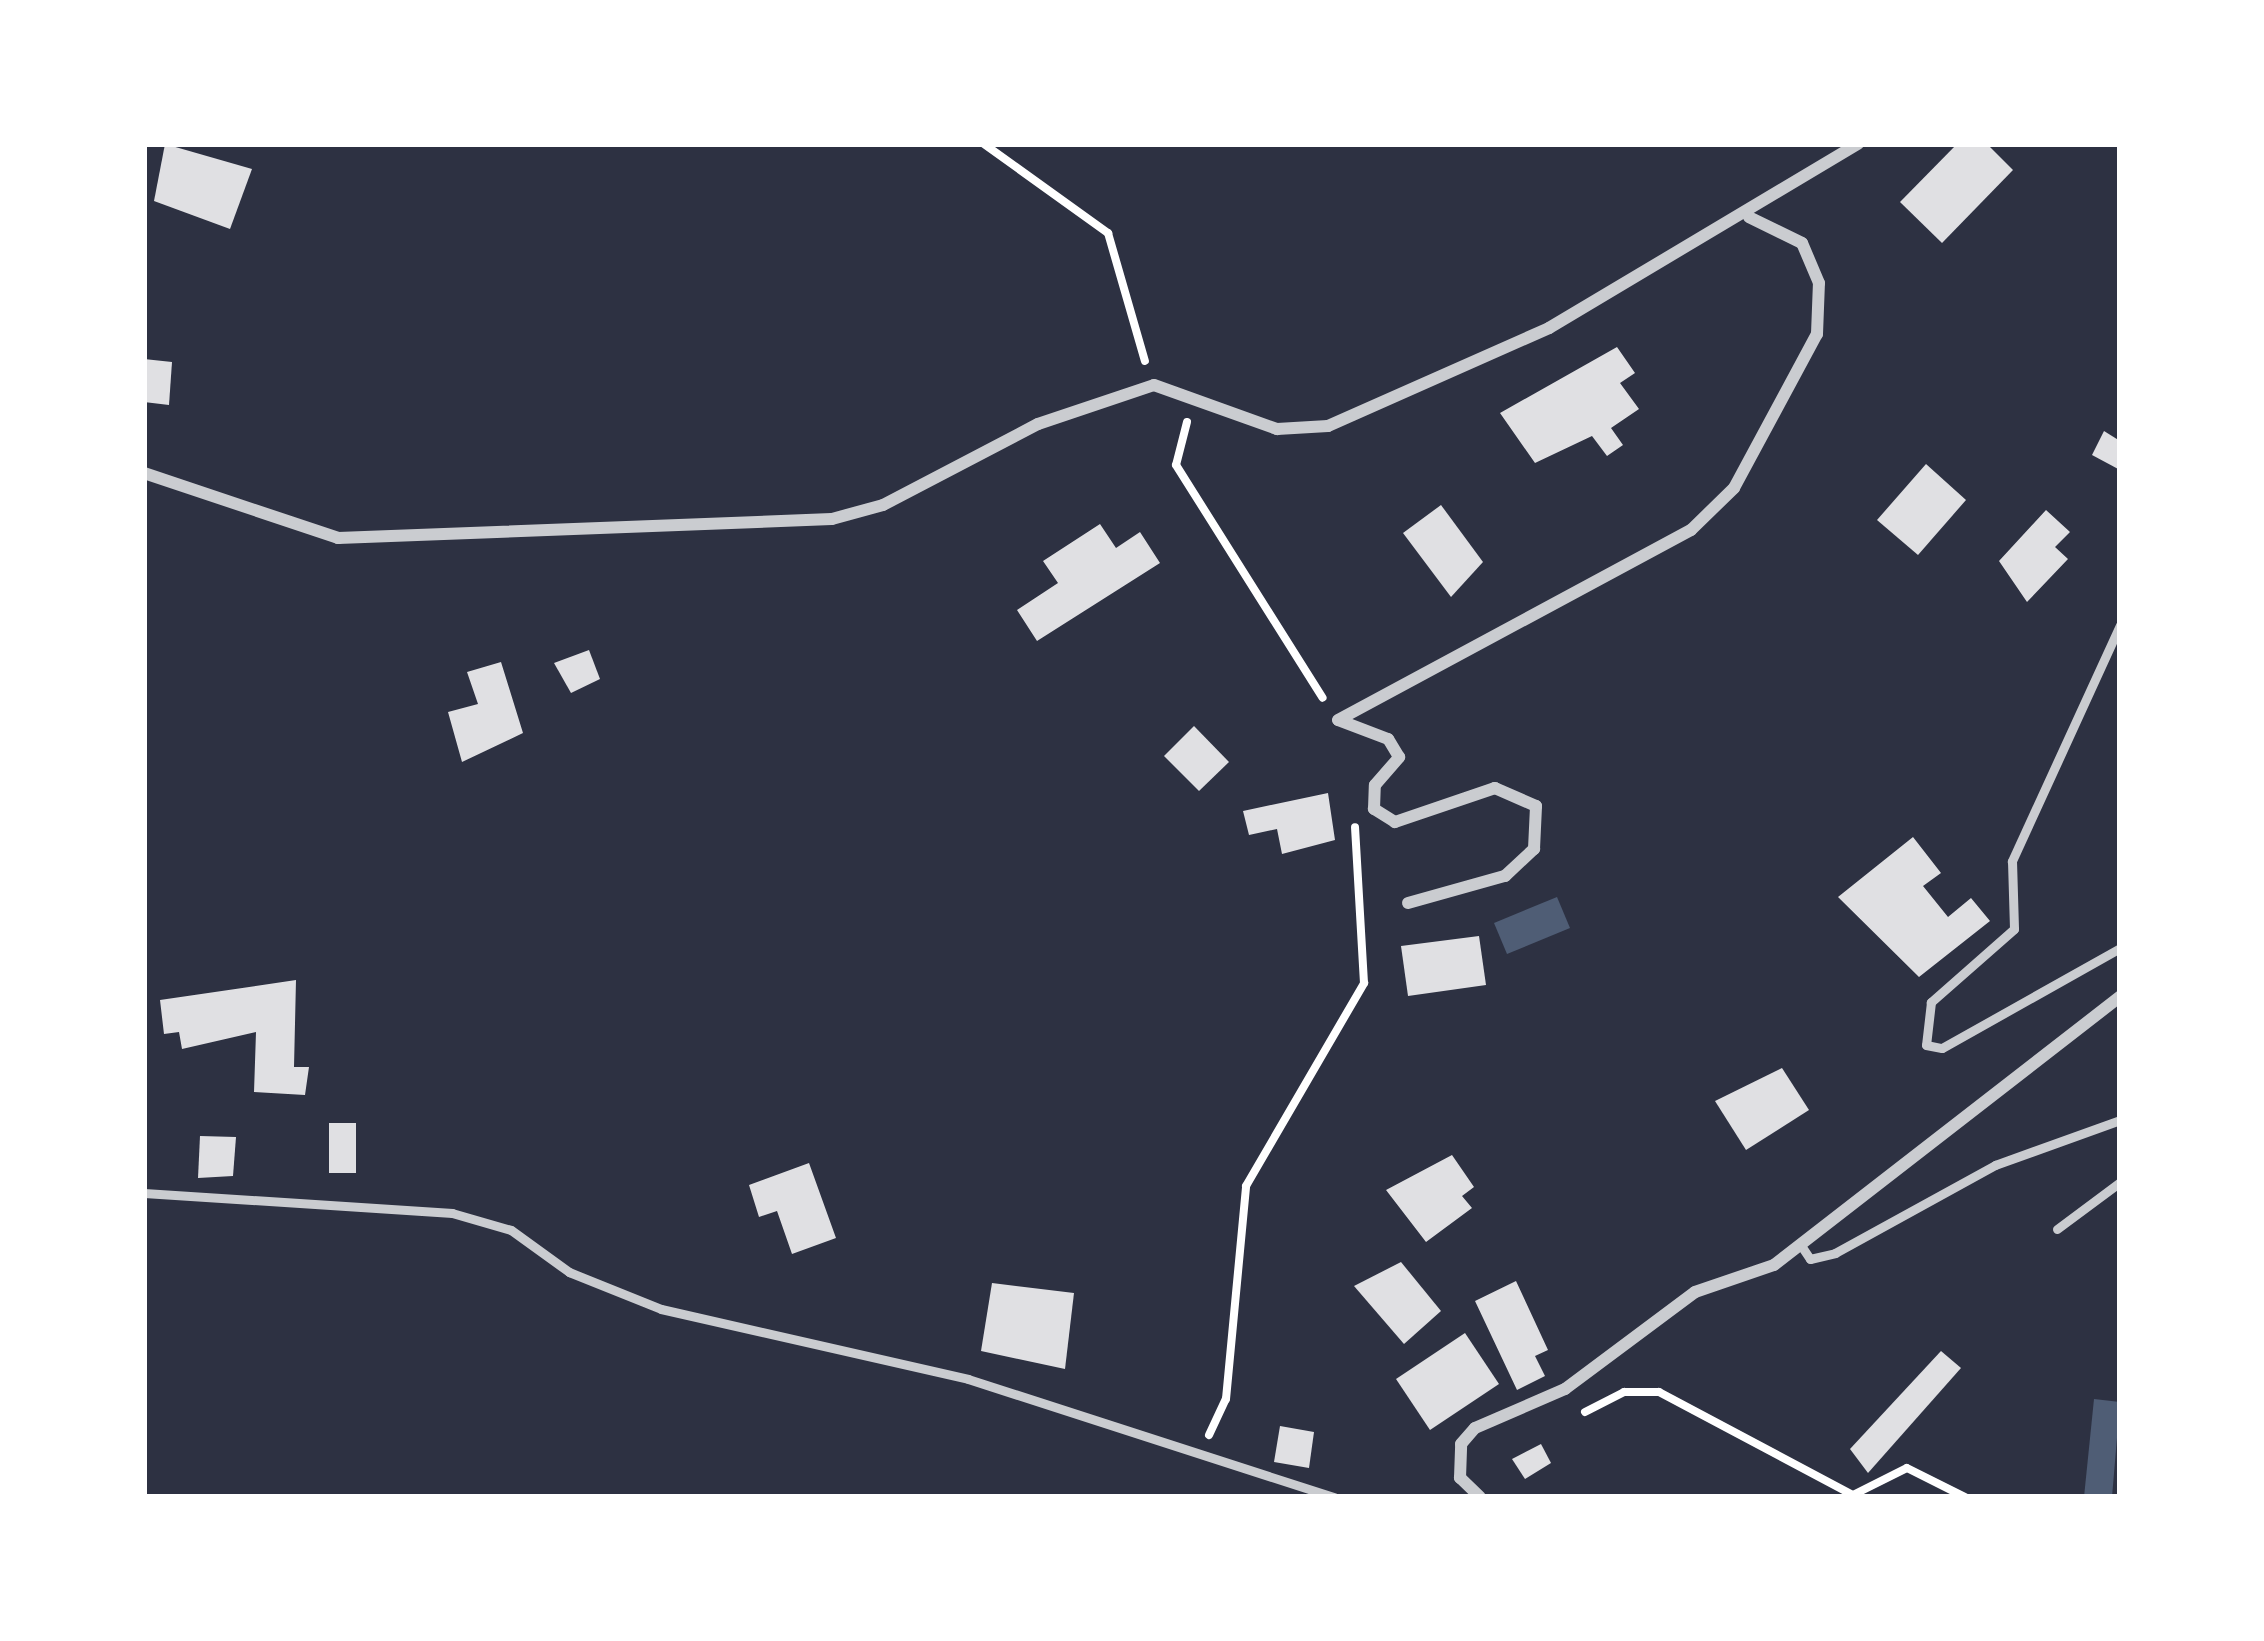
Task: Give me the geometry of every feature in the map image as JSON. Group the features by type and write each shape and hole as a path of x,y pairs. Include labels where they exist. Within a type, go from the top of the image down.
{"street":[{"path":"144,473 338,538 832,519 884,505 1038,424 1154,385 1277,429 1328,426 1549,328 1749,217 1858,144"},
{"path":"1338,720 1691,530 1734,488 1817,334 1819,284 1802,243 1749,217"},
{"path":"1338,720 1388,739 1400,757 1376,785 1374,809 1395,822 1495,788 1536,806 1534,849 1505,876 1408,903"},
{"path":"1480,1497 1460,1478 1461,1444 1475,1428 1565,1389 1695,1292 1800,1244 2120,997"}],"lane":[{"path":"2120,625 2012,861 2014,929 1930,1002 1926,1045 1942,1048 2120,948"},
{"path":"1800,1244 1810,1259 1835,1253 1995,1165 2120,1120"},
{"path":"2056,1229 2120,1182"},
{"path":"144,1193 452,1213 511,1230 569,1271 661,1309 832,1341 1334,1497"}],"path":[{"path":"984,144 1108,233 1154,385"},
{"path":"1194,396 1176,466 1338,720"},
{"path":"1200,1452 1226,1399 1246,1186 1364,983 1355,819"},
{"path":"1574,1414 1659,1392 1853,1495 1907,1468 1965,1497"}],"water":[{"path":"1557,897 1570,928 1507,954 1494,923"},
{"path":"2094,1399 2120,1402 2112,1497 2084,1497"}],"building":[{"path":"165,144 252,169 230,229 154,201"},
{"path":"1957,144 1987,144 2013,170 1942,243 1900,202"},
{"path":"1617,347 1635,373 1620,383 1639,409 1611,428 1623,445 1607,456 1592,436 1535,463 1500,413"},
{"path":"144,359 172,362 169,405 144,402"},
{"path":"2104,431 2120,441 2120,470 2092,455"},
{"path":"1926,464 1966,500 1918,555 1877,520"},
{"path":"1441,505 1483,562 1451,597 1403,533"},
{"path":"2046,510 2070,532 2055,547 2068,559 2027,602 1999,561"},
{"path":"1100,524 1116,548 1140,532 1160,563 1037,641 1017,610 1058,583 1043,561"},
{"path":"589,650 600,679 571,693 554,663"},
{"path":"501,662 523,733 462,762 448,712 478,704 467,672"},
{"path":"1194,726 1229,762 1199,791 1164,756"},
{"path":"1328,793 1335,840 1282,854 1277,829 1249,835 1243,811"},
{"path":"1913,837 1941,873 1923,886 1948,917 1971,898 1990,921 1919,977 1838,897"},
{"path":"1479,936 1486,985 1408,996 1401,946"},
{"path":"296,980 294,1067 309,1067 305,1095 254,1092 256,1032 182,1049 179,1032 164,1034 160,1000"},
{"path":"1782,1068 1809,1110 1746,1150 1715,1101"},
{"path":"329,1123 356,1123 356,1173 329,1173"},
{"path":"200,1136 236,1137 233,1176 198,1178"},
{"path":"1452,1155 1474,1187 1462,1196 1472,1208 1426,1242 1386,1190"},
{"path":"809,1163 836,1238 792,1254 777,1211 759,1217 749,1185"},
{"path":"1401,1262 1441,1311 1404,1344 1354,1286"},
{"path":"1516,1281 1548,1350 1535,1356 1545,1376 1517,1390 1475,1301"},
{"path":"992,1283 1074,1293 1065,1369 981,1351"},
{"path":"1465,1333 1499,1384 1430,1430 1396,1379"},
{"path":"1941,1351 1961,1368 1868,1473 1850,1449"},
{"path":"1280,1426 1314,1432 1309,1468 1274,1462"},
{"path":"1541,1444 1551,1463 1525,1479 1512,1459"}]}
